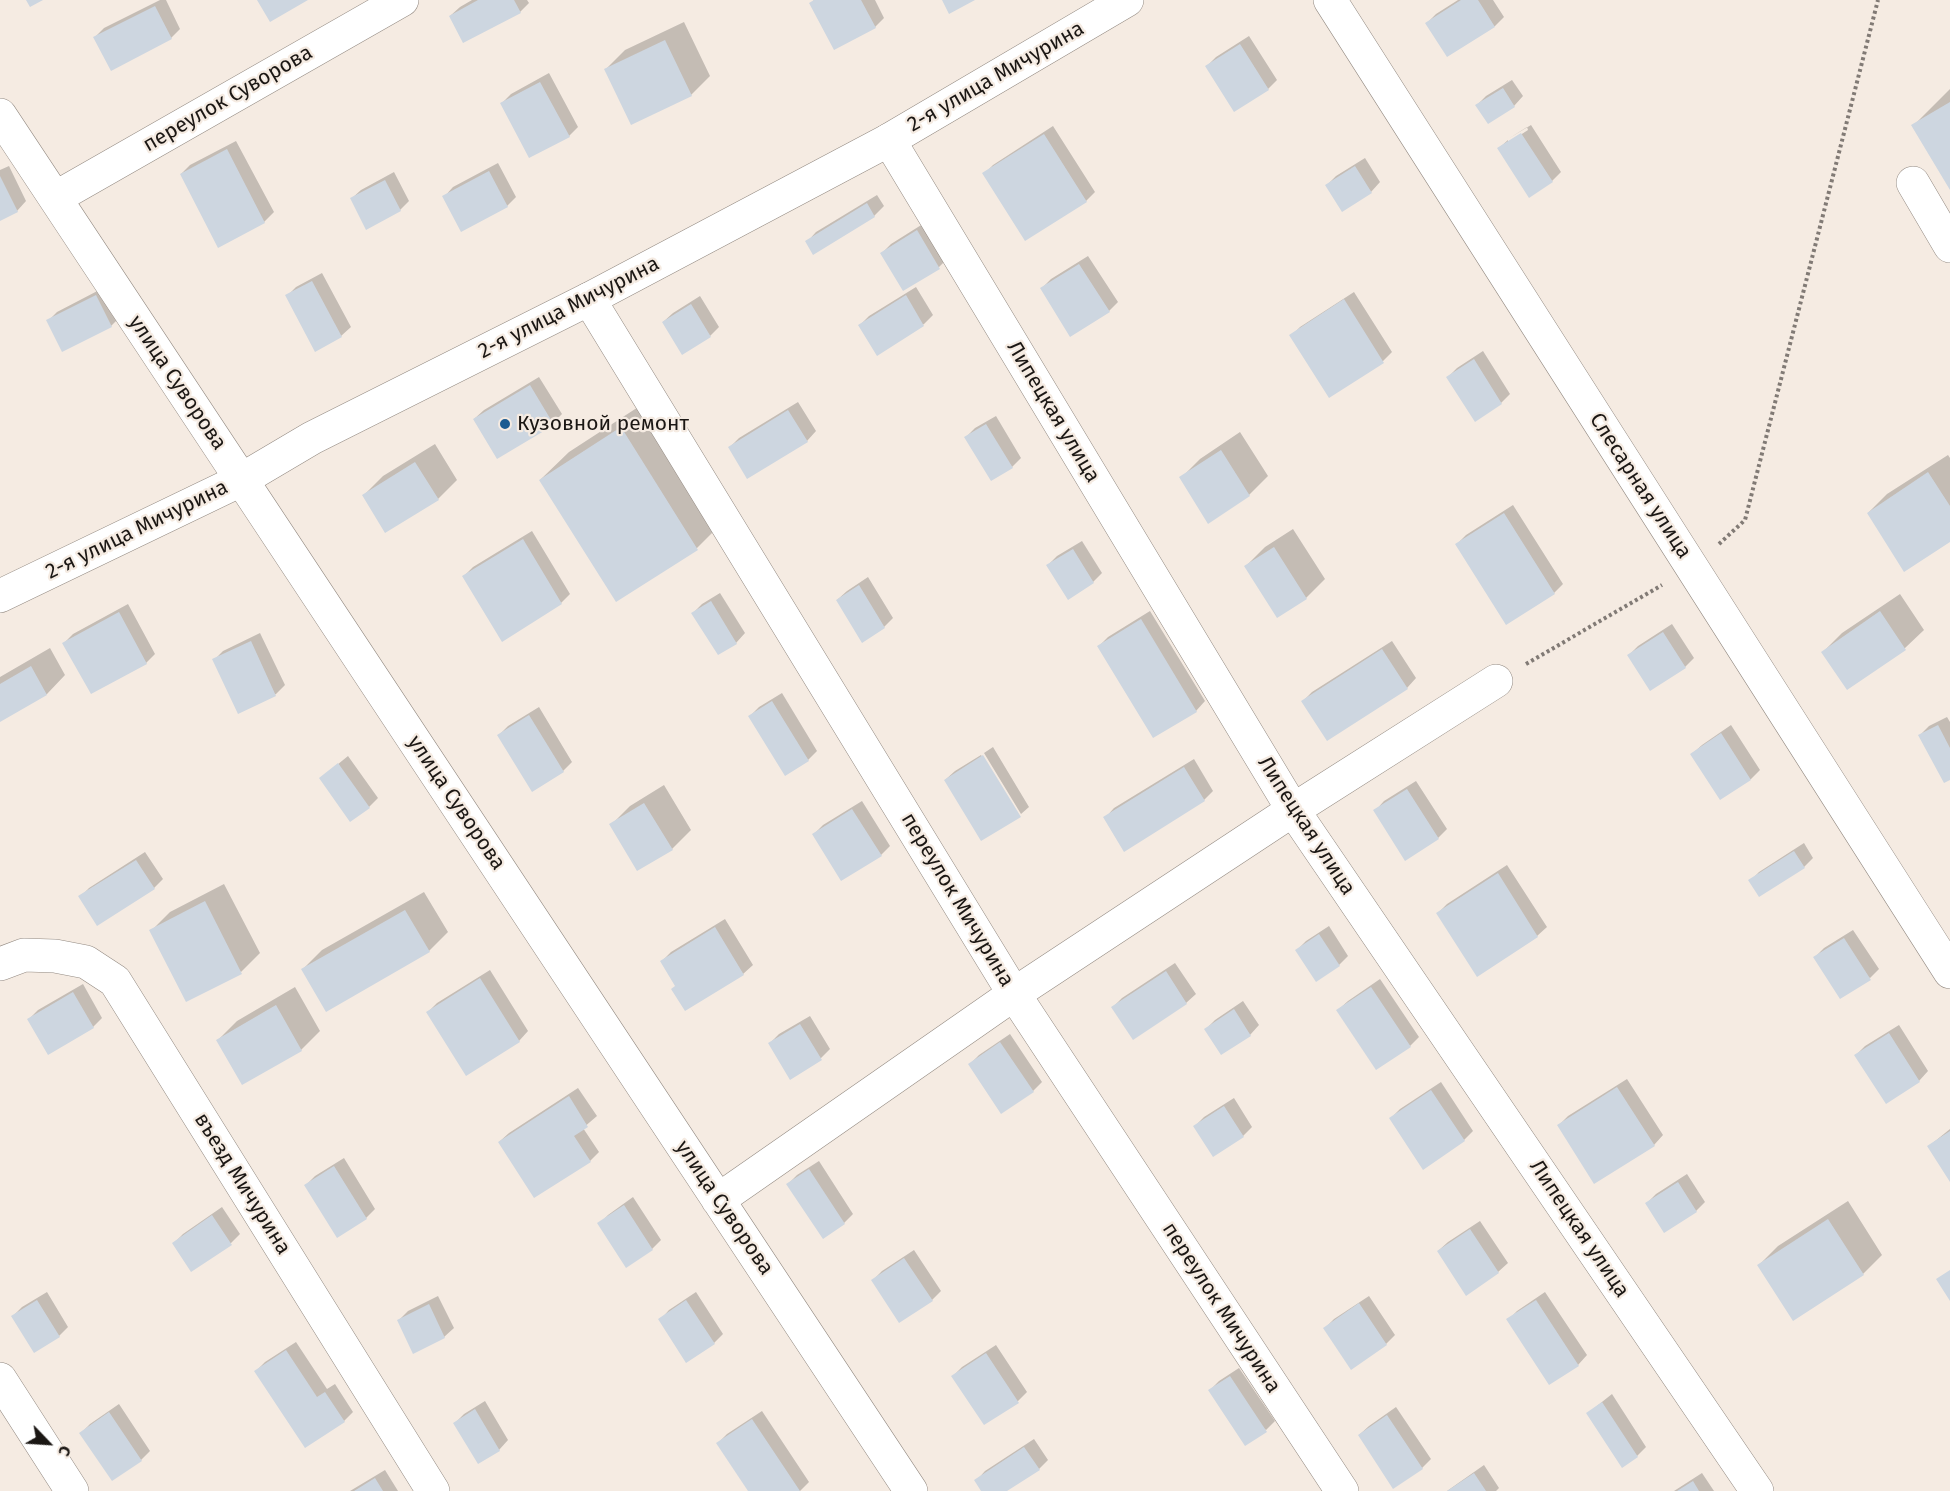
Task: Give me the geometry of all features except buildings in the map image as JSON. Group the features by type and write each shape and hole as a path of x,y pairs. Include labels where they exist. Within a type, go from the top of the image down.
{"street":[{"name":"переулок Суворова","path":"55,198 402,0"},
{"name":"2-я улица Мичурина","path":"0,596 241,480 312,438 589,298 889,140 1127,0"},
{"name":"Слесарная улица","path":"1330,0 1950,972"},
{"name":"улица Суворова","path":"0,115 911,1491"},
{"name":"Липецкая улица","path":"889,140 1293,810 1757,1491"},
{"path":"1913,183 1950,246"},
{"name":"переулок Мичурина","path":"589,298 1014,994 1341,1491"},
{"path":"718,1200 1014,994 1293,810 1496,681"},
{"name":"въезд Мичурина","path":"0,964 24,955 55,956 86,962 115,981 433,1491"},
{"path":"0,1379 72,1491"}],"path":[{"path":"1496,681 1692,567 1745,520 1878,0"}],"place":[{"name":"Кузовной ремонт","path":"505,424"}]}
